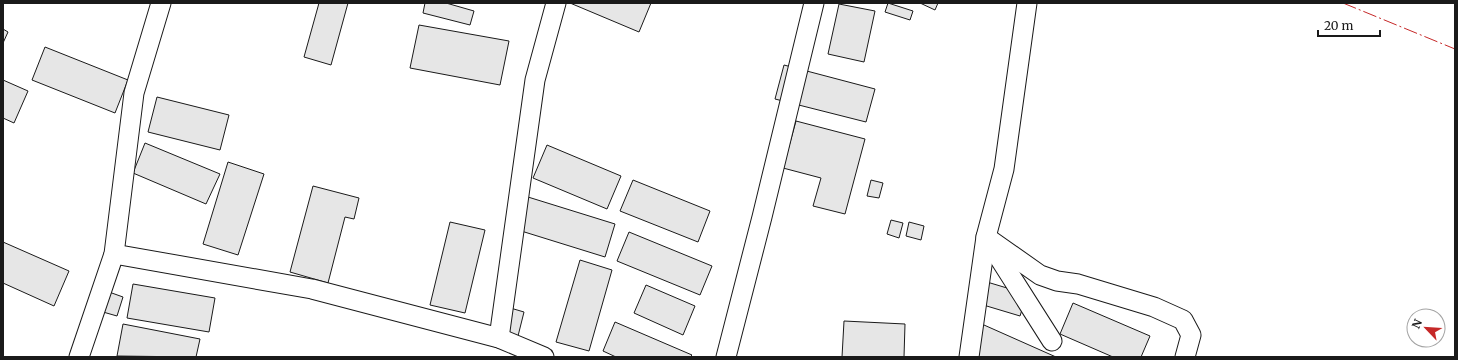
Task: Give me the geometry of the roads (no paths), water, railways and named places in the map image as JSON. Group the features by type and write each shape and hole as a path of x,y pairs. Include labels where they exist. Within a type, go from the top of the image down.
{"street":[{"path":"79,357 114,254 134,93 160,3"},
{"path":"499,338 535,80 556,3"},
{"path":"726,357 814,3"},
{"path":"968,357 986,237 1004,169 1027,3"},
{"path":"986,237 1052,340"},
{"path":"986,237 1040,275 1057,281 1078,284 1154,307 1183,320 1191,335 1186,357"},
{"path":"114,254 312,289 499,338 544,357"}]}
